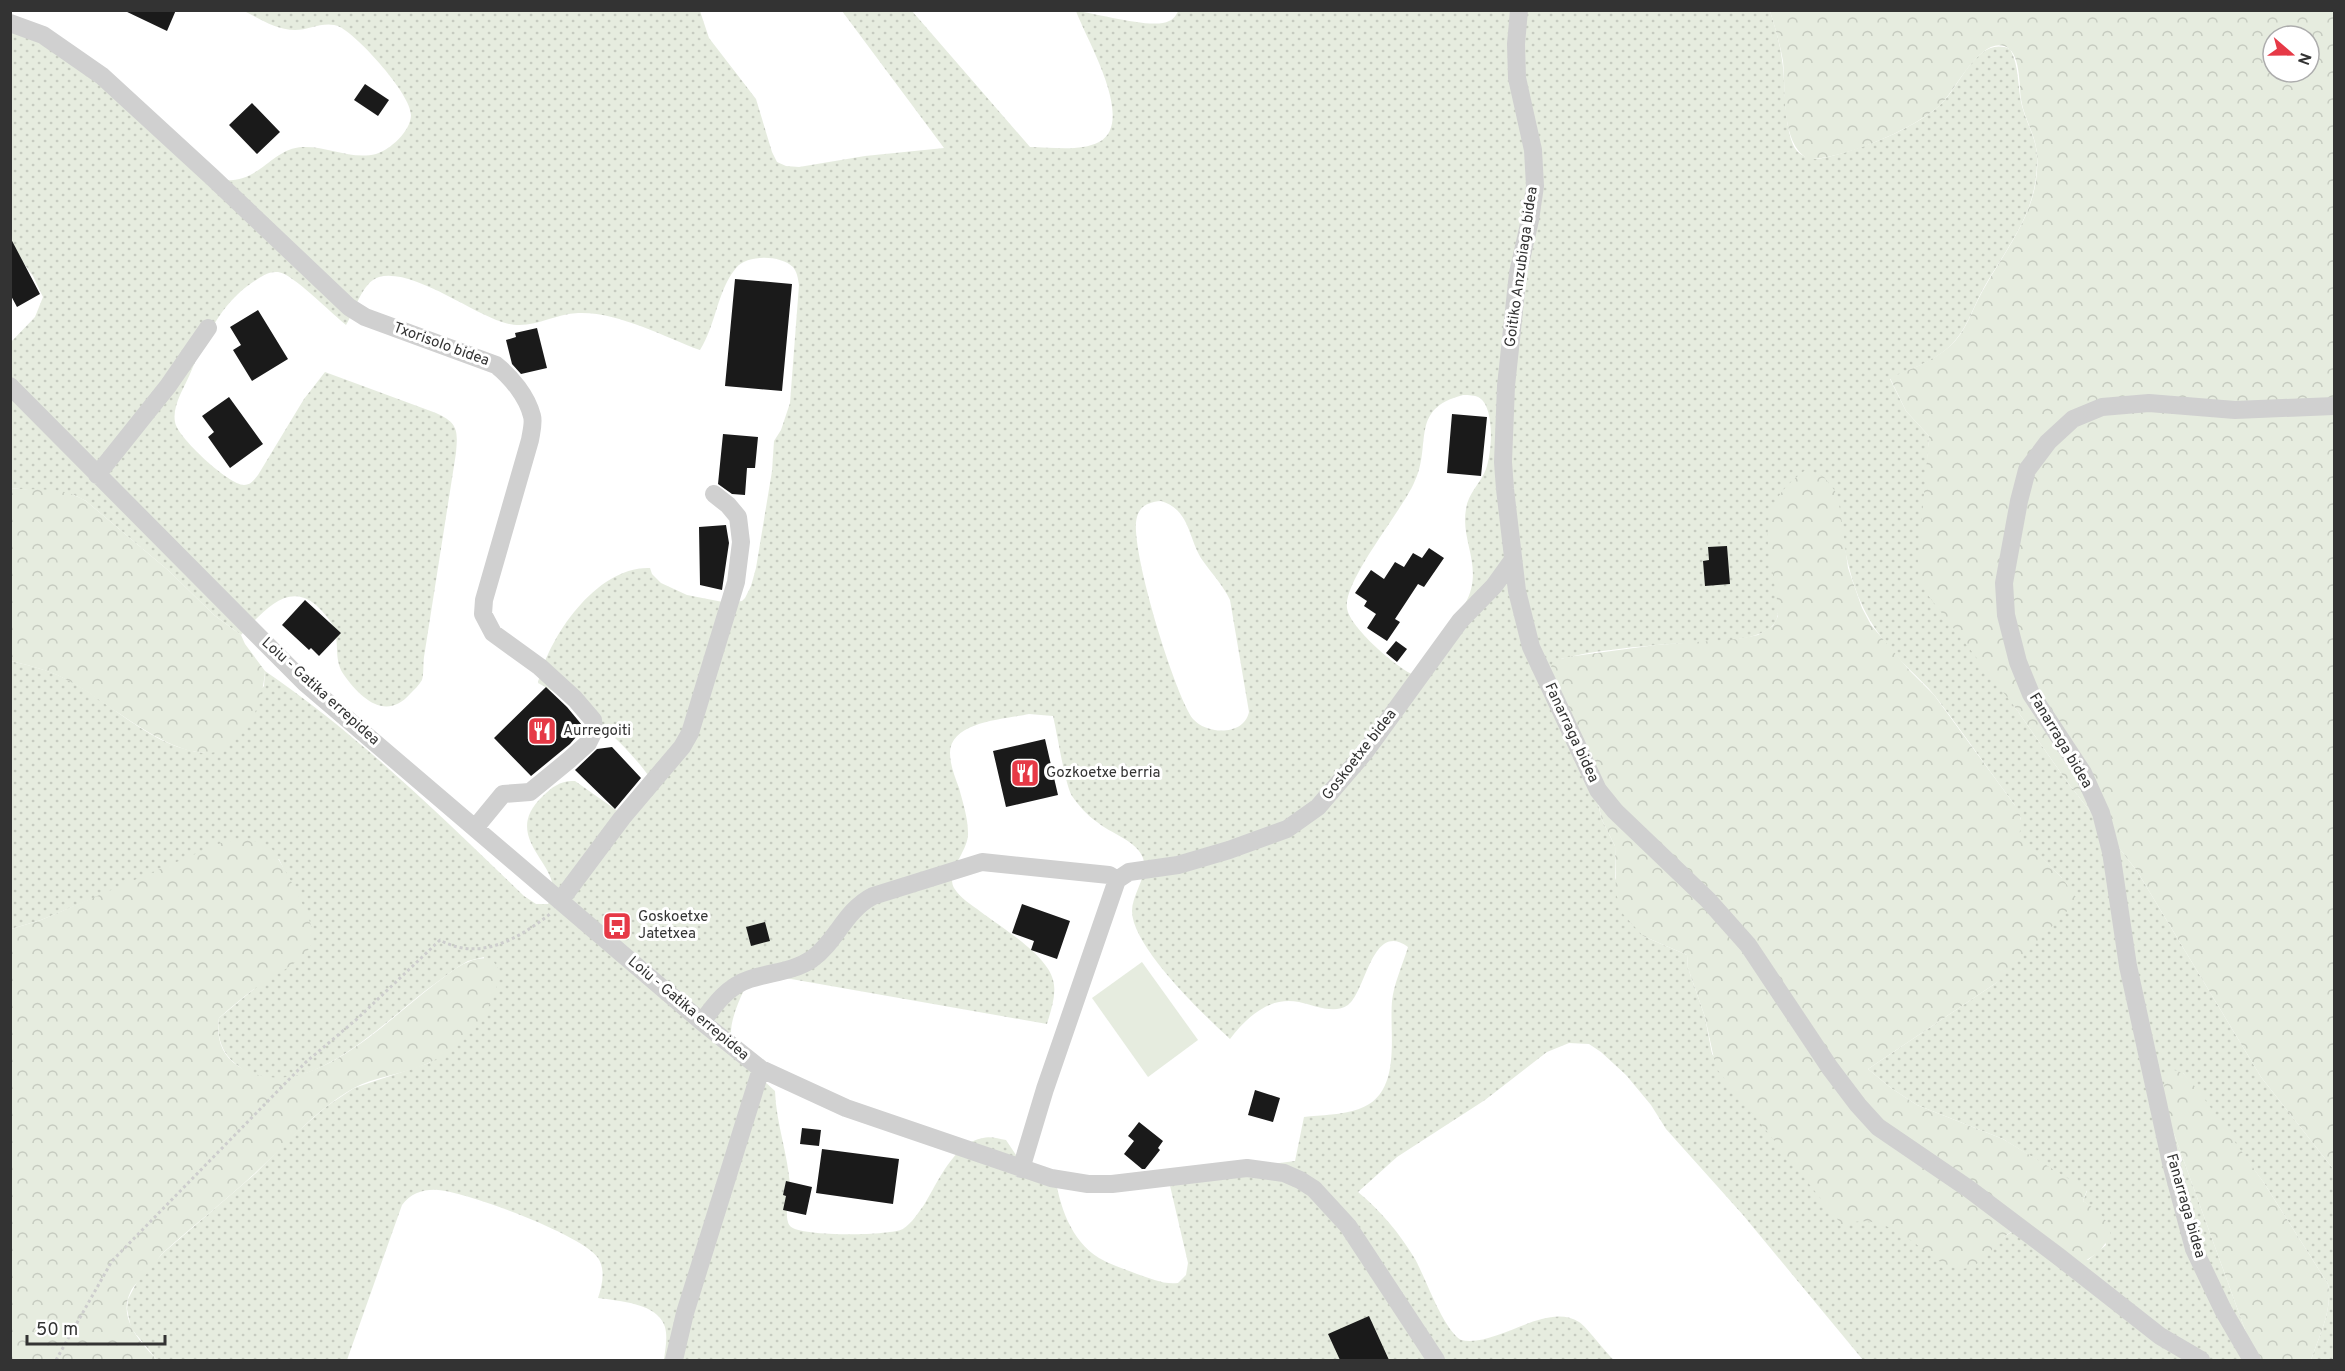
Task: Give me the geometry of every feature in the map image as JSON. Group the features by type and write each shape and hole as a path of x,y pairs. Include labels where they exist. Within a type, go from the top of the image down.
{"street":[{"name":"Goitiko Anzubiaga bidea","path":"1512,561 1503,462 1506,387 1518,273 1535,186 1533,150 1517,78 1516,44 1519,10"},
{"name":"Txorisolo bidea","path":"10,23 43,35 102,76 349,307 365,317 496,365 507,374 523,395 533,417 531,440 484,600 483,614 493,633 540,667 575,699 593,720 594,731 588,743 530,792 503,794 475,828"},
{"path":"97,475 168,386 208,328"},
{"name":"Loiu - Gatika errepidea","path":"10,386 305,683 702,1022 761,1069 846,1108 1051,1178 1088,1184 1112,1184 1247,1168 1284,1173 1300,1180 1329,1204 1348,1226 1436,1360"},
{"name":"Fanarraga bidea","path":"2252,1360 2223,1310 2194,1249 2171,1163 2128,966 2111,852 2101,813 2083,773 2031,694 2018,662 2006,615 2004,583 2027,470 2048,442 2073,419 2102,407 2149,403 2235,410 2334,406"},
{"path":"560,901 622,818 682,747 690,733 736,582 741,542 738,517 714,494"},
{"name":"Goskoetxe bidea","path":"1117,880 1129,872 1178,865 1287,829 1318,807 1365,752 1460,621 1494,586 1512,561"},
{"name":"Fanarraga bidea","path":"1512,561 1531,647 1598,790 1615,811 1708,900 1748,945 1830,1068 1858,1105 1878,1127 2049,1249 2160,1336 2201,1360"},
{"path":"702,1022 716,1003 729,991 749,979 779,973 813,958 828,944 859,903 873,896 982,862 1109,875 1117,880 1021,1169"},
{"path":"674,1360 685,1313 761,1069"}],"path":[{"path":"56,1360 112,1261 306,1062 440,940 452,947 476,949 493,947 527,932 552,913 560,901"}],"green space":[{"path":"1179,10 1770,11 1781,54 1792,143 1804,156 1815,159 1867,145 1918,121 1943,102 1979,55 1989,49 1999,47 2010,49 2015,63 2022,106 2037,151 2036,178 2027,213 1956,340 1937,356 1890,379 1906,411 1929,436 1927,467 2014,706 2068,783 2137,871 2261,1077 2334,1170 2334,1360 2311,1360 2327,1313 2328,1284 2264,1183 2183,1073 2173,1131 2256,1360 1863,1360 1743,1215 1666,1129 1651,1105 1626,1075 1589,1044 1569,1043 1547,1052 1485,1100 1397,1157 1358,1192 1390,1223 1403,1241 1415,1259 1441,1315 1461,1340 1475,1341 1490,1338 1536,1321 1552,1317 1566,1317 1582,1324 1614,1360 664,1360 666,1335 661,1319 655,1313 637,1305 598,1298 602,1283 602,1268 598,1258 588,1249 548,1227 497,1206 453,1193 433,1190 414,1195 402,1205 347,1360 157,1360 131,1328 127,1309 128,1299 137,1282 163,1253 256,1173 289,1139 327,1106 354,1088 429,1063 453,1047 484,1013 484,957 468,961 458,967 378,1030 334,1060 310,1072 287,1078 264,1078 242,1069 230,1059 222,1047 218,1026 219,1018 254,989 290,883 279,859 135,881 41,920 11,929 11,661 42,669 64,678 152,735 186,749 205,753 264,686 265,671 367,749 524,896 536,904 548,904 553,891 551,879 530,841 527,827 530,812 543,796 557,785 575,781 619,812 648,775 625,748 598,723 569,701 538,683 544,664 564,625 578,607 594,591 630,570 650,568 652,574 661,583 687,595 728,603 742,601 745,598 756,568 772,471 774,441 781,430 790,403 799,285 793,267 781,260 756,258 741,263 730,277 720,297 710,330 700,350 624,320 593,313 568,314 531,324 512,325 489,317 424,285 392,276 379,277 368,285 346,325 302,286 278,272 262,276 241,291 215,323 175,410 175,422 178,429 194,449 227,477 244,485 255,479 304,399 325,372 436,413 449,420 455,428 456,453 422,680 401,702 392,706 374,704 358,692 344,675 339,664 334,627 316,605 305,598 295,596 275,603 241,635 214,615 169,571 86,501 74,495 11,488 11,342 35,317 43,297 33,276 11,246 10,21 31,26 221,180 235,180 256,172 282,153 292,149 312,147 357,155 382,152 404,133 411,115 403,94 383,67 359,42 340,27 329,25 288,30 269,24 244,11 700,11 709,38 756,99 777,162 786,166 799,167 865,156 944,148 842,11 912,11 1030,147 1065,148 1083,147 1099,142 1109,132 1113,117 1105,79 1076,11 1151,24 1169,21","holes":["1463,395 1480,398 1485,404 1490,421 1490,453 1486,469 1469,498 1466,509 1466,533 1473,567 1471,591 1454,622 1414,675 1386,656 1356,626 1347,608 1348,596 1363,564 1414,483 1419,469 1428,419 1435,409 1446,401","1161,501 1171,505 1184,518 1198,553 1230,600 1249,712 1246,720 1233,729 1216,730 1199,724 1193,719 1175,682 1139,557 1137,517 1140,510 1149,503","1844,545 1853,582 1874,627 1895,654 1935,696 2014,804 2021,819 2018,834 2062,878 1996,983 1868,1069 1917,1105 2003,1139 2087,1191 2083,1201 2096,1211 2106,1245 2088,1260 2015,1230 2002,1238 1983,1258 1871,1220 1854,1220 1712,1054 1705,1017 1688,968 1687,955 1643,936 1615,878 1615,846 1602,820 1561,659 1621,649 1716,642 1748,637 1761,633 1774,625 1778,612 1777,594","1029,714 1053,716 1072,796 1090,816 1129,842 1143,858 1144,871 1132,911 1135,926 1144,943 1171,980 1230,1039 1251,1016 1268,1005 1278,1002 1299,1002 1330,1009 1348,1005 1354,998 1378,950 1386,943 1396,941 1408,947 1393,994 1392,1046 1388,1077 1382,1091 1373,1101 1352,1111 1304,1117 1295,1161 1168,1177 1188,1263 1186,1275 1178,1283 1162,1282 1137,1274 1099,1258 1089,1251 1074,1232 1063,1210 1055,1175 1016,1155 1006,1140 994,1138 986,1137 973,1141 955,1155 924,1205 903,1229 881,1233 826,1234 797,1230 788,1222 789,1174 777,1115 775,1091 749,1066 737,1050 731,1036 737,1006 744,990 774,976 1047,1024 1054,991 1049,971 1033,951 963,898 954,888 952,881 968,833 965,810 951,762 952,742 969,728 994,720"]},
{"path":"1770,11 2334,11 2334,1170 2261,1077 2137,871 2068,783 2014,706 1927,594 1919,578 1918,564 1929,436 1906,411 1890,378 1929,360 1956,340 1965,328 1982,292 2011,244 2028,210 2037,175 2037,155 2021,99 2014,54 2004,46 1995,46 1986,50 1970,66 1943,102 1917,122 1860,148 1823,158 1808,159 1799,151 1789,129 1783,61"},
{"path":"1807,469 1824,477 1835,491 1840,509 1848,568 1862,608 1871,625 1934,695 2019,811 2022,825 2019,834 2062,878 2078,900 1996,983 1868,1069 1917,1105 2003,1139 2087,1190 2083,1201 2106,1221 2110,1237 2099,1252 2077,1266 2015,1230 1975,1265 1968,1268 1955,1268 1941,1262 1898,1232 1881,1224 1863,1221 1842,1225 1716,1068 1705,1017 1688,968 1687,955 1643,936 1623,914 1616,894 1615,846 1602,820 1597,799 1551,675 1553,662 1567,657 1656,645 1738,639 1758,635 1773,626 1778,616 1778,608 1769,549 1770,516 1776,500 1788,485"},
{"path":"10,488 57,490 86,501 169,571 214,615 241,635 265,671 263,688 255,712 247,727 230,745 216,752 199,752 180,748 141,728 64,678 11,661"},
{"path":"243,839 262,843 272,849 310,921 313,940 310,948 297,961 254,989 219,1018 218,1032 221,1045 227,1057 238,1066 264,1076 291,1076 318,1068 345,1054 371,1036 451,972 477,959 492,959 499,970 497,986 491,1001 473,1029 460,1042 433,1061 362,1084 327,1106 243,1184 163,1253 134,1286 127,1303 129,1321 133,1330 157,1360 11,1360 11,929 41,920 221,843"},
{"path":"1142,962 1198,1040 1148,1077 1092,998"},
{"path":"2171,1069 2183,1073 2198,1090 2264,1183 2328,1284 2327,1313 2311,1360 2256,1360 2173,1131 2164,1088 2165,1076"}],"building":[{"path":"123,10 176,10 167,31"},
{"path":"365,84 389,100 378,116 354,100"},
{"path":"252,103 280,132 257,154 229,125"},
{"path":"10,237 40,294 17,307 10,294"},
{"path":"735,279 792,284 782,391 725,386"},
{"path":"258,310 288,359 252,381 233,350 241,345 230,327"},
{"path":"537,328 547,368 521,374 512,364 506,340 516,337 515,333"},
{"path":"229,397 263,444 230,468 208,437 214,432 202,416"},
{"path":"1452,414 1487,417 1481,476 1447,473"},
{"path":"723,434 758,437 755,468 747,468 745,495 732,494 718,484"},
{"path":"726,525 729,543 722,590 700,585 699,527"},
{"path":"1727,546 1730,584 1705,586 1703,561 1709,560 1708,547"},
{"path":"1429,548 1444,558 1424,587 1418,584 1395,619 1400,622 1387,641 1367,628 1376,614 1364,606 1367,601 1355,593 1371,570 1384,579 1395,562 1404,567 1413,553 1422,558"},
{"path":"305,600 341,633 319,656 311,648 309,650 282,625"},
{"path":"1396,641 1407,649 1397,662 1386,653"},
{"name":"Aurregoiti","path":"546,687 567,707 583,729 570,744 531,776 494,738"},
{"name":"Gozkoetxe berria","path":"1045,739 1058,795 1006,807 993,751"},
{"path":"612,747 641,778 615,809 575,770 597,749"},
{"path":"1022,904 1070,921 1057,959 1031,950 1034,941 1012,933"},
{"path":"765,922 770,941 751,946 746,927"},
{"path":"1255,1090 1280,1098 1273,1122 1248,1115"},
{"path":"1139,1122 1163,1141 1158,1148 1160,1150 1145,1169 1124,1154 1134,1141 1128,1136"},
{"path":"802,1128 821,1130 819,1146 800,1144"},
{"path":"822,1149 899,1159 893,1204 816,1193"},
{"path":"786,1181 812,1187 806,1215 783,1210"},
{"path":"1369,1316 1389,1360 1340,1360 1328,1334"}],"place":[{"name":"Aurregoiti","path":"542,731"},
{"name":"Gozkoetxe berria","path":"1025,773"},
{"name":"Goskoetxe Jatetxea","path":"617,926"}]}
